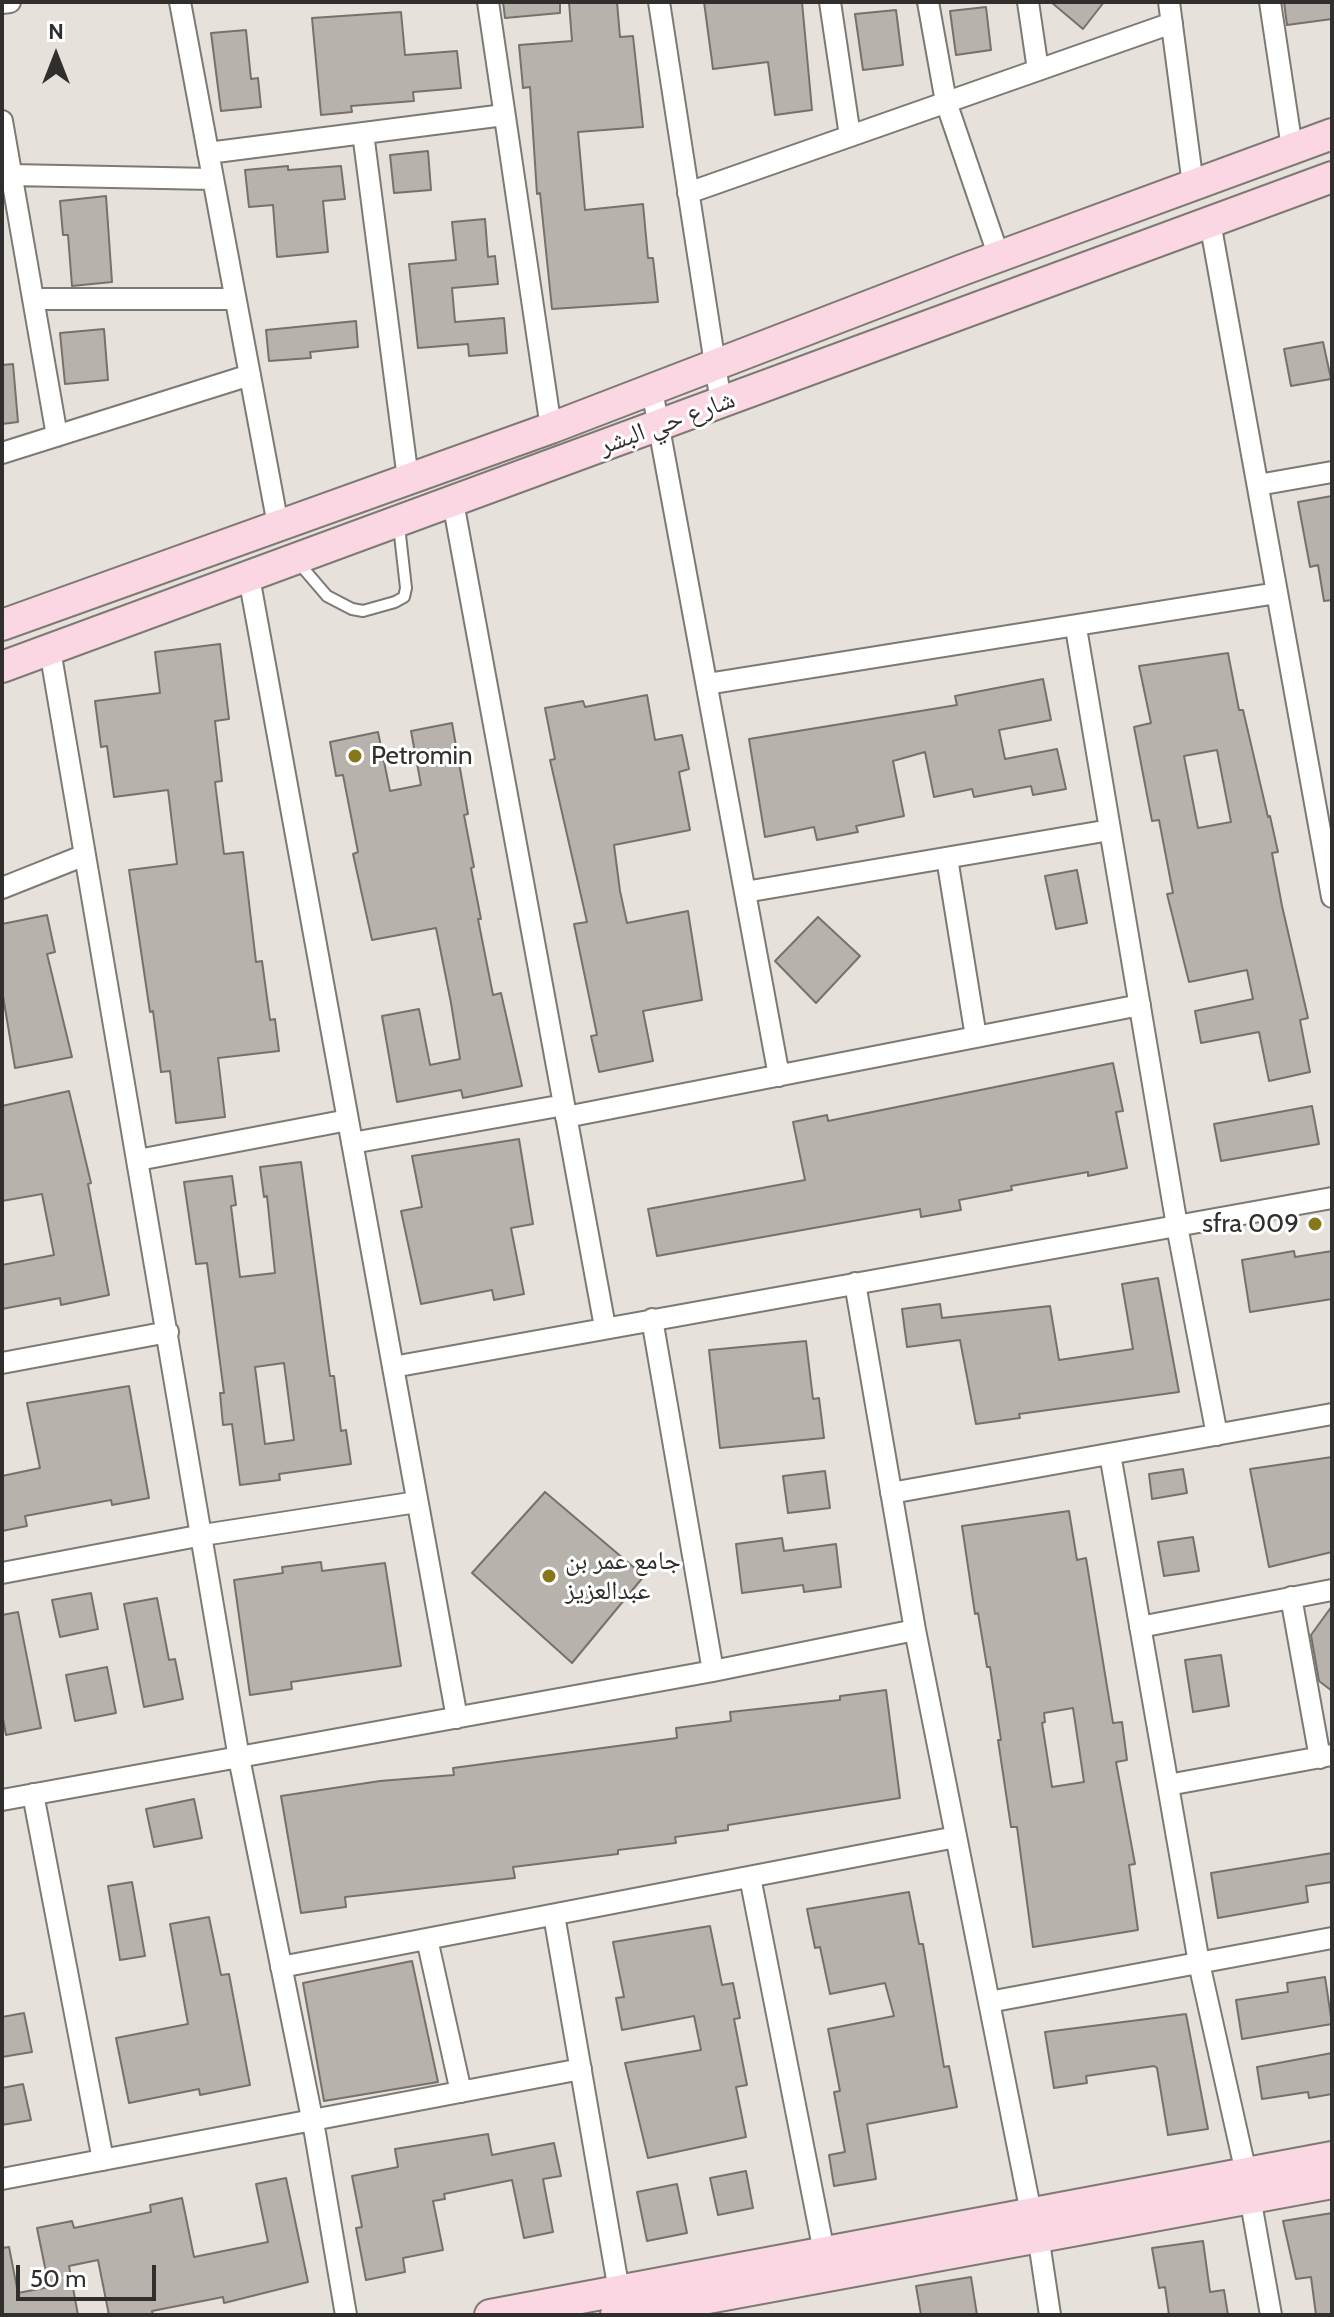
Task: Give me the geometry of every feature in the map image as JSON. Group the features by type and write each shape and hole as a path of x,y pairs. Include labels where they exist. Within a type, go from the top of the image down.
{"street":[{"path":"2,3 10,2"},
{"path":"180,2 278,525"},
{"path":"488,2 551,428"},
{"path":"659,2 721,403"},
{"path":"830,2 850,136"},
{"path":"928,2 946,102 999,257"},
{"path":"1028,2 1038,70"},
{"path":"1169,2 1193,185"},
{"path":"1270,2 1292,148"},
{"path":"688,193 1172,23"},
{"path":"208,153 504,115"},
{"path":"2,121 57,436"},
{"path":"363,133 408,479"},
{"path":"2,625 551,428 1332,134"},
{"path":"11,175 213,179"},
{"name":"شارع حي البشر","path":"2,667 1332,177"},
{"path":"1210,222 1332,897"},
{"path":"33,299 235,299"},
{"path":"2,453 250,375"},
{"path":"652,390 779,1076"},
{"path":"1258,485 1332,472"},
{"path":"453,502 605,1327"},
{"path":"249,577 457,1718"},
{"path":"707,684 1076,628 1277,593"},
{"path":"1076,628 1177,1226 1217,1435"},
{"path":"50,650 239,1758 313,2122 346,2315"},
{"path":"745,892 1110,830"},
{"path":"2,888 85,855"},
{"path":"947,858 976,1037"},
{"path":"352,1143 779,1076 1140,1005"},
{"path":"138,1160 348,1120"},
{"path":"393,1367 1332,1198"},
{"path":"855,1283 915,1630 1050,2315"},
{"path":"652,1319 713,1671"},
{"path":"2,1363 168,1332"},
{"path":"891,1493 1332,1414"},
{"path":"1110,1454 1199,1963 1248,2185 1271,2315"},
{"path":"2,1573 203,1535 417,1502"},
{"path":"1140,1627 1332,1590"},
{"path":"1168,1785 1326,1756 1291,1597"},
{"path":"2,1800 713,1671 915,1630"},
{"path":"33,1794 103,2160"},
{"path":"281,1967 956,1837"},
{"path":"750,1877 824,2252"},
{"path":"554,1915 618,2303"},
{"path":"989,2002 1332,1938"},
{"path":"427,1939 461,2092"},
{"path":"2,2179 581,2069"},
{"path":"490,2315 618,2303 1248,2185 1332,2157"},
{"path":"1248,2185 1332,2183"},
{"path":"618,2303 824,2252 1034,2224"}],"lane":[{"path":"296,560 327,596 352,609 363,611 395,602 404,597 406,588 399,522"}],"building":[{"path":"503,2 560,2 560,13 505,18"},
{"path":"569,2 617,2 620,37 633,36 643,127 578,132 585,210 643,204 648,258 653,258 658,302 552,309 540,193 537,194 530,87 523,88 519,45 572,41"},
{"path":"704,2 802,2 812,110 775,115 768,62 713,69"},
{"path":"1051,2 1104,2 1083,29"},
{"path":"1284,2 1332,2 1332,19 1287,25"},
{"path":"986,7 991,50 956,55 950,11"},
{"path":"896,10 903,65 863,70 855,14"},
{"path":"401,12 405,55 457,51 461,88 413,92 414,101 351,106 352,112 321,115 312,18"},
{"path":"246,30 251,79 258,78 261,107 221,111 211,33"},
{"path":"428,151 431,190 394,193 390,155"},
{"path":"288,166 288,170 341,166 345,199 323,201 328,252 277,257 273,205 249,207 245,170"},
{"path":"106,196 112,282 72,286 68,235 63,235 60,201"},
{"path":"485,219 488,257 495,256 498,284 452,288 455,322 504,318 507,353 469,356 468,344 418,348 409,264 456,260 452,222"},
{"path":"356,321 358,347 310,352 311,358 269,361 266,330"},
{"path":"104,329 108,380 65,384 60,333"},
{"path":"1323,342 1331,379 1291,386 1284,349"},
{"path":"13,364 18,422 2,424 2,365"},
{"path":"1332,496 1332,600 1324,601 1318,565 1310,567 1298,502"},
{"path":"220,644 229,719 215,721 222,781 215,782 224,854 243,852 256,962 262,961 270,1020 275,1019 279,1051 218,1058 225,1117 176,1123 170,1071 161,1072 129,870 177,864 168,790 114,797 107,746 101,747 95,701 160,693 155,652"},
{"path":"1228,653 1239,710 1243,710 1278,852 1272,853 1308,1018 1300,1020 1310,1072 1269,1081 1259,1032 1201,1043 1195,1011 1253,999 1247,970 1189,982 1167,894 1173,893 1159,820 1152,821 1134,727 1151,723 1139,666","holes":["1217,750 1231,822 1198,828 1184,756"]},
{"path":"1043,679 1051,720 999,730 1005,759 1057,749 1066,789 1033,795 1031,786 974,797 972,789 934,797 925,752 893,761 904,816 856,826 858,832 817,840 814,827 765,837 749,739 957,705 955,696"},
{"path":"647,695 655,740 682,735 689,769 679,772 690,830 614,845 620,891 627,923 688,911 702,1000 643,1011 653,1061 599,1072 591,1036 597,1035 574,924 587,922 550,760 555,759 545,708 583,701 585,707"},
{"path":"452,723 468,814 464,815 481,919 478,919 493,995 501,993 522,1086 463,1098 461,1090 397,1102 382,1016 419,1009 430,1065 460,1059 451,1003 436,928 372,940 353,854 358,852 343,775 336,776 330,742 378,732 390,791 421,785 411,731"},
{"path":"1077,870 1087,923 1056,929 1045,876"},
{"path":"47,915 55,952 47,954 72,1057 15,1068 2,990 2,924"},
{"path":"818,917 860,956 816,1003 775,961"},
{"path":"1113,1063 1123,1111 1116,1112 1127,1168 1011,1186 1012,1190 959,1200 961,1210 921,1217 920,1209 657,1256 648,1209 805,1180 793,1122 827,1115 828,1121"},
{"path":"69,1091 91,1183 88,1184 109,1295 61,1305 60,1298 2,1309 2,1265 54,1255 42,1194 2,1201 2,1106"},
{"path":"1312,1106 1319,1144 1221,1161 1214,1124"},
{"path":"519,1139 533,1224 511,1228 524,1294 494,1300 492,1290 421,1304 401,1211 422,1207 412,1156"},
{"path":"301,1162 330,1376 334,1376 341,1431 346,1430 351,1464 279,1474 280,1480 240,1485 232,1424 223,1425 220,1393 224,1393 207,1263 196,1264 184,1182 232,1176 236,1205 231,1206 240,1277 275,1273 267,1196 264,1197 260,1167","holes":["284,1363 294,1440 265,1444 255,1367"]},
{"path":"1294,1251 1295,1257 1332,1251 1332,1299 1250,1312 1242,1260"},
{"path":"1158,1278 1179,1392 1019,1414 1020,1418 976,1424 960,1340 907,1347 902,1309 940,1304 942,1318 1050,1306 1059,1360 1133,1349 1122,1284"},
{"path":"806,1341 813,1399 819,1398 824,1438 720,1448 709,1350"},
{"path":"129,1386 149,1498 112,1505 111,1500 25,1516 27,1526 2,1531 2,1476 40,1468 27,1403"},
{"path":"1332,1457 1332,1552 1269,1567 1250,1469"},
{"path":"1183,1469 1187,1493 1152,1499 1149,1474"},
{"path":"825,1471 830,1508 788,1513 783,1476"},
{"path":"545,1492 644,1576 572,1663 472,1573"},
{"path":"1069,1511 1077,1560 1086,1558 1113,1723 1122,1722 1127,1760 1116,1762 1135,1864 1129,1865 1138,1930 1033,1947 1017,1827 1011,1827 990,1667 987,1667 978,1613 975,1614 962,1526","holes":["1073,1708 1084,1782 1052,1787 1042,1723 1045,1722 1044,1713"]},
{"path":"1193,1537 1199,1571 1164,1576 1158,1542"},
{"path":"782,1538 784,1551 836,1544 841,1587 804,1592 803,1585 742,1593 736,1544"},
{"path":"321,1562 322,1571 385,1563 401,1666 291,1682 292,1689 250,1695 234,1580 283,1573 282,1567"},
{"path":"91,1593 98,1629 60,1637 52,1600"},
{"path":"157,1598 169,1660 175,1659 183,1699 144,1707 124,1604"},
{"path":"1332,1606 1332,1691 1319,1681 1311,1635"},
{"path":"18,1612 41,1728 6,1735 2,1713 2,1615"},
{"path":"1221,1655 1229,1706 1193,1712 1185,1660"},
{"path":"107,1667 116,1713 75,1721 66,1675"},
{"path":"886,1690 900,1798 728,1825 728,1830 675,1837 676,1843 618,1850 618,1854 513,1867 515,1878 345,1897 346,1907 301,1913 281,1796 380,1781 454,1775 453,1768 677,1738 676,1728 731,1721 730,1712 840,1700 840,1696"},
{"path":"194,1799 202,1838 154,1847 146,1809"},
{"path":"1332,1853 1332,1882 1306,1886 1308,1902 1218,1918 1211,1873"},
{"path":"132,1882 145,1956 120,1960 108,1886"},
{"path":"909,1892 919,1944 923,1944 944,2067 949,2066 957,2107 867,2124 876,2179 834,2186 829,2155 845,2152 834,2092 840,2091 828,2029 894,2016 885,1983 830,1994 820,1947 815,1948 807,1909"},
{"path":"209,1917 221,1975 229,1974 250,2085 200,2095 199,2089 129,2103 116,2038 188,2024 170,1924"},
{"path":"710,1926 722,1985 733,1983 740,2018 734,2019 747,2085 736,2087 746,2137 648,2158 625,2063 701,2050 694,2016 622,2030 616,1998 624,1997 613,1942"},
{"path":"412,1961 438,2082 324,2101 303,1983"},
{"path":"1325,1977 1332,2024 1242,2039 1236,2000 1288,1992 1287,1983"},
{"path":"24,2013 32,2052 2,2057 2,2017"},
{"path":"1186,2014 1208,2129 1168,2135 1157,2068 1154,2066 1086,2076 1087,2083 1054,2088 1045,2032"},
{"path":"1332,2053 1332,2094 1309,2098 1308,2092 1262,2099 1257,2067"},
{"path":"23,2084 31,2120 2,2125 2,2088"},
{"path":"488,2134 492,2155 554,2143 561,2176 543,2179 553,2232 524,2238 512,2180 444,2194 445,2199 433,2201 443,2250 403,2258 405,2272 366,2280 356,2228 362,2227 352,2176 398,2167 395,2149"},
{"path":"746,2171 753,2208 718,2215 710,2178"},
{"path":"286,2178 308,2282 224,2303 223,2297 152,2311 153,2315 109,2315 98,2260 69,2266 78,2315 2,2315 2,2248 9,2247 18,2293 49,2287 37,2228 72,2221 74,2228 151,2212 150,2205 182,2198 194,2257 268,2242 256,2184"},
{"path":"677,2184 687,2233 647,2241 637,2192"},
{"path":"1332,2213 1332,2315 1316,2315 1311,2277 1296,2279 1283,2221"},
{"path":"1203,2241 1210,2292 1224,2290 1228,2315 1169,2315 1165,2287 1159,2288 1152,2248"},
{"path":"971,2277 977,2315 921,2315 916,2286"}],"place":[{"name":"Petromin","path":"355,756"},
{"name":"sfra 009","path":"1315,1224"},
{"name":"جامع عمر بن عبدالعزيز","path":"549,1576"}]}
